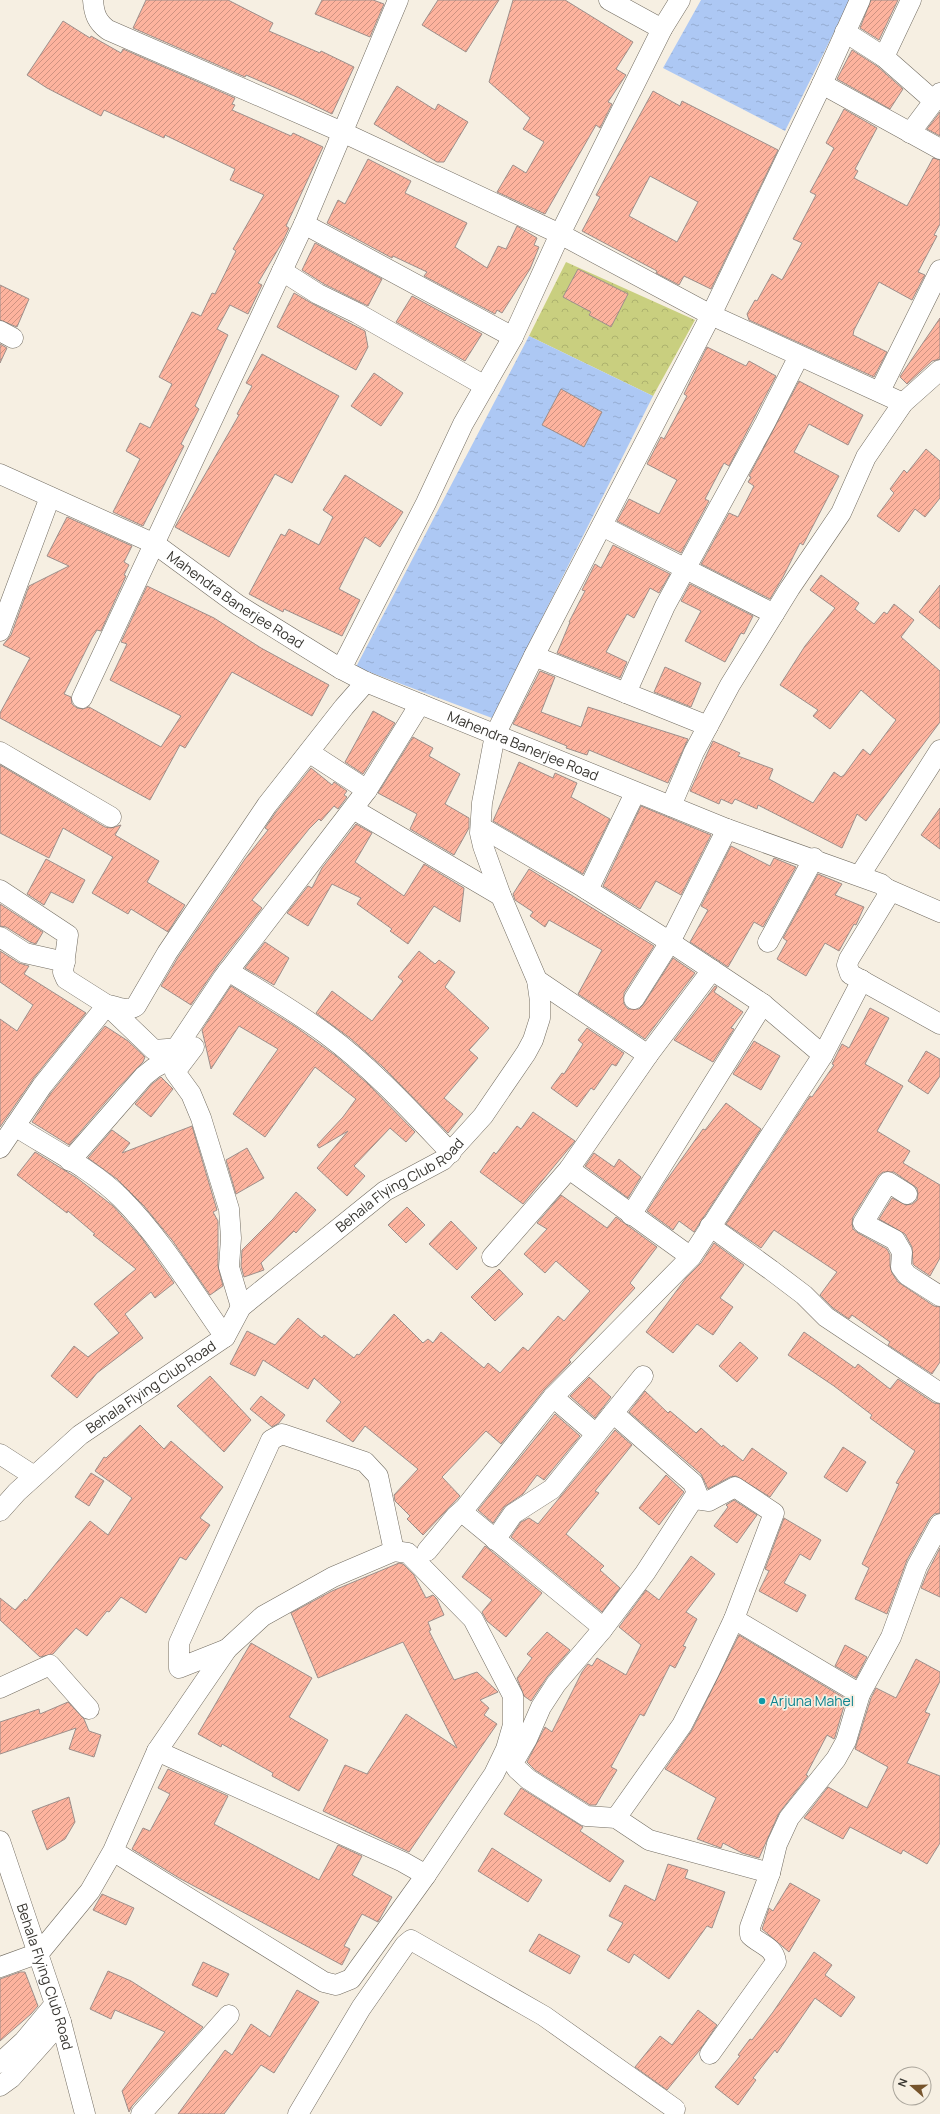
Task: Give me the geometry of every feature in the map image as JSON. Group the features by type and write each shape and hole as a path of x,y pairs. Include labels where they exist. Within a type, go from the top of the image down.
{"street":[{"path":"92,0 94,15 100,24 108,30 342,132 560,234 712,315 799,356 880,391 903,403"},
{"path":"82,698 304,224 398,0"},
{"path":"609,0 662,29"},
{"path":"340,669 426,503 463,424 513,337 560,234 662,29 680,0"},
{"name":"Behala Flying Club Road","path":"0,1510 34,1476 80,1435 225,1337 241,1307 385,1191 438,1163 451,1153 483,1116 526,1053 533,1040 540,1018 540,1001 537,980 501,896 483,846 481,827 482,803 495,735 534,656 712,315 822,84 860,0"},
{"path":"884,57 911,0"},
{"path":"845,32 884,57 937,97 910,133"},
{"path":"822,84 940,149"},
{"path":"304,224 513,337"},
{"path":"880,391 940,270"},
{"path":"282,271 318,294 357,313 485,386"},
{"path":"626,693 665,606 799,356"},
{"path":"671,806 694,752 730,685 774,614 841,512 866,457 903,403 940,370"},
{"name":"Mahendra Banerjee Road","path":"0,474 154,544 238,605 340,669 366,682 635,793 727,829 860,875 881,884 887,889 940,912"},
{"path":"0,631 50,498"},
{"path":"602,526 774,614"},
{"path":"534,656 708,726"},
{"path":"106,1006 124,1010 131,1009 136,1006 167,953 267,805 310,753 344,707 366,682"},
{"path":"194,1047 175,1050 228,971 368,790 420,704"},
{"path":"860,875 940,750"},
{"path":"0,752 111,817"},
{"path":"310,753 368,790"},
{"path":"588,890 635,793"},
{"path":"353,809 501,896"},
{"path":"481,827 588,890 670,942 763,1004 823,1055"},
{"path":"634,999 670,942 727,829"},
{"path":"768,942 814,858"},
{"path":"887,889 887,897 849,959 847,965 850,974 940,1024"},
{"path":"0,890 66,932 69,938 63,972 66,979 106,1006 154,1050 194,1047"},
{"path":"0,937 25,953 65,962"},
{"path":"492,1256 569,1169 648,1056 712,970"},
{"path":"228,971 266,993 326,1034 401,1101 451,1153"},
{"path":"537,980 648,1056"},
{"path":"427,1551 462,1512 553,1397 691,1257 823,1055 862,980"},
{"path":"631,1215 763,1004"},
{"path":"0,1148 42,1086 106,1006"},
{"path":"70,1162 144,1076 154,1068 194,1047"},
{"path":"194,1047 175,1072 191,1094 201,1118 229,1209 229,1267 241,1307"},
{"path":"15,1126 95,1177 121,1198 161,1247 225,1337"},
{"path":"569,1169 691,1257"},
{"path":"906,1194 888,1182 863,1223 895,1240 902,1252 901,1267 907,1275 940,1296"},
{"path":"710,1226 804,1295 826,1317 940,1392"},
{"path":"495,1540 513,1514 552,1490 643,1376"},
{"path":"553,1397 596,1434"},
{"path":"613,1413 693,1483 698,1493 645,1573 602,1630 556,1684 541,1707 527,1740 513,1763 516,1769 528,1779 586,1816 616,1818 649,1840 770,1873"},
{"path":"227,1649 179,1668 179,1643 271,1440 282,1434 365,1462 378,1476 394,1550"},
{"path":"0,1454 34,1476"},
{"path":"616,1818 682,1725 734,1619 774,1513 735,1487 710,1501 695,1499"},
{"path":"462,1512 601,1626 602,1630"},
{"path":"710,2054 776,1962 775,1954 770,1948 755,1940 750,1935 750,1927 770,1873 777,1844 789,1818 836,1759 846,1741 860,1694 891,1637 917,1566 940,1524"},
{"path":"0,1967 39,1953 90,1890 113,1852 157,1751 227,1649 264,1616 334,1577 394,1550 408,1553 473,1619 513,1696 513,1725 506,1749 494,1774 351,1980 336,1985 324,1982 113,1852"},
{"path":"734,1619 860,1694"},
{"path":"0,1688 50,1665 89,1709"},
{"path":"157,1751 426,1874"},
{"name":"Behala Flying Club Road","path":"0,1841 58,2013 85,2114"},
{"path":"298,2114 361,2008 405,1946 411,1940 544,2016 675,2109"},
{"path":"0,2063 58,2013"},
{"path":"0,2086 11,2078 58,2013"},
{"path":"141,2114 230,2015"}],"green space":[{"path":"566,262 695,320 653,396 529,336"}],"water":[{"path":"701,0 850,0 785,131 663,68"},
{"path":"529,336 653,396 492,718 356,667"}],"building":[{"path":"146,0 228,0 273,23 269,31 320,53 321,51 354,67 332,114 246,75 245,77 133,28"},
{"path":"322,0 373,0 384,4 370,37 315,14"},
{"path":"438,0 499,0 466,52 422,25"},
{"path":"513,0 565,0 633,42 616,69 626,75 608,102 612,104 600,128 596,125 545,214 497,192 513,165 526,173 544,142 523,129 530,118 489,82"},
{"path":"871,0 898,0 879,40 860,28"},
{"path":"63,21 90,38 91,36 121,53 123,49 235,98 232,104 235,105 232,110 291,136 293,133 323,147 286,226 289,228 283,241 258,283 262,285 248,314 230,305 217,329 228,335 195,406 199,409 181,444 184,446 143,526 113,512 140,459 126,451 140,423 150,428 172,384 159,377 192,312 201,316 212,293 215,294 236,251 233,249 264,195 230,180 235,169 165,135 164,138 104,110 101,116 47,88 27,75"},
{"path":"852,50 877,66 903,89 890,109 837,79"},
{"path":"397,86 435,110 438,104 468,122 444,162 437,162 374,124"},
{"path":"653,91 680,106 682,101 778,150 711,289 684,276 679,285 656,273 657,271 582,231 600,197 596,195","holes":["650,176 698,202 677,242 629,216"]},
{"path":"844,109 877,128 855,169 858,171 854,178 907,206 933,158 940,160 940,224 934,235 937,236 918,272 925,275 912,300 879,282 854,330 853,335 887,352 874,377 749,320 747,314 755,300 757,301 772,274 782,280 802,243 793,239 816,195 810,192 834,148 826,143"},
{"path":"940,112 940,136 927,129"},
{"path":"368,159 411,181 405,193 467,223 455,247 487,268 498,246 506,249 517,226 537,238 534,245 539,247 530,269 502,313 497,310 495,314 424,276 427,272 393,256 392,258 327,223 338,200 345,204"},
{"path":"315,243 382,279 368,306 324,284 302,270"},
{"path":"578,269 628,294 611,327 589,315 591,312 563,297"},
{"path":"0,285 29,299 17,327 0,320"},
{"path":"294,293 365,331 368,347 356,370 277,327"},
{"path":"412,296 482,334 465,361 396,322"},
{"path":"940,318 940,359 932,361 907,384 900,377 901,375"},
{"path":"0,344 7,348 0,363"},
{"path":"707,347 746,366 749,361 776,376 729,466 724,463 705,499 709,501 681,553 617,521 629,499 659,514 677,480 647,464 661,437 664,439 687,396 684,394"},
{"path":"262,354 339,396 292,483 275,474 229,557 175,527 239,415 237,414 252,386 246,383"},
{"path":"374,373 403,393 381,426 351,406"},
{"path":"799,381 863,415 848,445 809,424 794,452 839,476 803,545 800,543 770,599 701,564 729,513 738,517 754,486 748,482 751,477 749,476"},
{"path":"561,389 602,412 584,447 542,425"},
{"path":"926,449 940,461 940,498 925,517 915,509 899,532 877,516 894,493 890,489 904,470 907,473"},
{"path":"345,475 403,512 380,547 365,537 339,589 360,600 342,636 284,609 283,612 249,594 281,534 285,536 289,529 319,545 333,517 323,510"},
{"path":"67,517 132,546 124,562 129,565 124,575 126,576 101,631 97,630 92,638 64,694 71,697 72,704 77,708 83,709 89,707 161,747 181,716 110,680 127,644 121,642 147,586 214,618 261,648 329,685 312,716 232,672 185,748 180,745 150,800 0,718 0,713 30,658 3,645 11,635 29,586 69,566 47,556"},
{"path":"613,545 670,574 659,593 650,588 634,618 627,614 606,652 627,662 620,678 557,653 569,622 585,591 582,590 595,564 601,568"},
{"path":"821,575 859,603 855,609 874,624 884,612 887,614 894,604 914,620 901,637 940,671 940,722 866,821 857,814 842,848 758,805 757,809 735,799 732,804 721,799 719,804 690,791 713,741 740,753 738,756 773,769 769,779 813,803 834,772 841,777 844,775 863,749 870,755 896,720 861,690 830,729 813,716 818,710 780,685 805,646 835,608 810,590"},
{"path":"690,584 753,616 744,634 741,633 725,662 685,641 701,611 681,601"},
{"path":"940,585 940,629 919,612"},
{"path":"665,667 701,683 691,707 654,692"},
{"path":"540,671 555,677 541,712 581,727 588,707 688,739 668,783 589,750 587,755 566,748 567,746 513,724"},
{"path":"373,711 395,723 363,774 345,762"},
{"path":"413,737 433,748 429,756 460,774 445,804 469,818 469,828 454,855 410,829 417,814 378,793"},
{"path":"519,762 553,778 555,773 577,783 571,797 610,819 583,874 493,821"},
{"path":"0,765 105,827 111,828 121,825 115,835 159,861 147,882 185,905 168,932 131,909 128,914 92,893 113,857 63,828 49,858 0,833"},
{"path":"311,768 332,785 334,782 347,791 344,795 347,797 338,809 334,806 321,821 319,819 309,829 252,900 262,908 218,965 191,1005 161,986 177,959 245,859 268,830 265,828 276,812"},
{"path":"641,806 711,835 681,895 656,881 640,909 603,886"},
{"path":"940,808 940,849 921,835"},
{"path":"356,824 372,833 355,862 404,896 424,864 464,888 460,922 434,906 408,944 390,931 392,929 357,904 361,898 332,884 308,926 287,913 308,886 312,888 322,868"},
{"path":"731,846 770,866 774,858 796,867 763,927 754,922 728,967 690,942 708,910 701,906"},
{"path":"46,859 85,880 73,903 51,892 44,905 27,894"},
{"path":"529,869 654,946 624,993 624,1004 628,1009 639,1009 643,1005 673,958 695,973 645,1039 578,994 602,950 549,920 545,927 530,916 533,912 515,900 513,894"},
{"path":"818,874 842,884 835,895 864,907 856,925 854,924 839,951 825,943 806,976 777,959 787,941 783,938"},
{"path":"0,904 43,932 36,944 30,942 6,927 0,926"},
{"path":"265,942 289,958 274,985 245,968"},
{"path":"0,951 19,963 29,966 24,974 86,1013 33,1079 0,1127 0,1019 17,1031 33,1005 0,982"},
{"path":"419,951 435,964 439,960 455,972 445,987 489,1028 469,1050 478,1058 444,1098 463,1114 448,1133 383,1067 350,1038 316,1013 332,991 372,1021 403,981 398,977"},
{"path":"231,986 296,1027 336,1056 368,1084 415,1132 406,1142 390,1128 354,1166 365,1176 347,1196 317,1168 348,1131 319,1148 317,1145 343,1117 356,1099 315,1067 265,1137 233,1114 278,1049 239,1026 211,1069 202,1030"},
{"path":"715,986 717,987 714,992 743,1012 731,1028 734,1029 713,1062 674,1040"},
{"path":"870,1008 889,1018 865,1064 903,1086 877,1131 910,1151 903,1163 940,1185 940,1258 930,1276 913,1264 912,1247 905,1234 879,1219 892,1198 906,1205 912,1204 917,1200 917,1188 894,1172 883,1172 878,1176 853,1217 853,1229 887,1249 890,1255 890,1266 892,1273 898,1282 934,1306 940,1307 940,1362 932,1374 888,1345 890,1342 852,1315 849,1319 833,1308 820,1295 837,1272 774,1230 761,1248 726,1224 810,1096 812,1097 834,1065 832,1064 842,1044 849,1048"},
{"path":"105,1026 128,1041 145,1057 143,1062 116,1090 69,1145 32,1122 51,1093"},
{"path":"587,1028 624,1053 616,1066 612,1064 594,1090 591,1088 577,1107 551,1088 562,1073 564,1074 583,1044 578,1040"},
{"path":"754,1041 780,1056 761,1090 733,1074"},
{"path":"926,1051 940,1059 940,1076 928,1094 908,1081"},
{"path":"161,1077 173,1089 151,1117 135,1104 152,1084"},
{"path":"726,1103 761,1129 694,1232 679,1221 673,1230 647,1211 666,1181 703,1129 705,1130"},
{"path":"533,1112 575,1141 523,1204 480,1172 494,1152 496,1154 517,1126 521,1129"},
{"path":"192,1126 217,1210 213,1212 218,1221 218,1266 223,1286 210,1295 172,1240 144,1206 117,1179 88,1158 112,1130 130,1143 122,1153"},
{"path":"247,1148 264,1178 236,1194 226,1160"},
{"path":"35,1152 77,1178 113,1206 141,1237 174,1283 155,1298 151,1292 125,1314 143,1338 97,1373 77,1398 51,1376 74,1346 88,1357 119,1333 94,1304 136,1269 93,1235 95,1234 68,1211 67,1213 17,1175"},
{"path":"594,1153 614,1167 619,1159 641,1177 628,1198 585,1166"},
{"path":"296,1192 316,1210 296,1233 294,1231 261,1263 264,1270 244,1277 241,1266 242,1250 273,1219"},
{"path":"561,1195 607,1228 616,1217 657,1247 630,1283 635,1288 569,1360 571,1362 544,1390 501,1444 486,1431 442,1477 460,1496 423,1535 407,1519 410,1516 395,1501 394,1495 418,1469 365,1426 353,1442 326,1421 341,1402 314,1378 308,1389 263,1360 255,1376 230,1364 247,1331 275,1345 298,1318 322,1338 324,1335 354,1358 357,1354 359,1355 394,1314 423,1343 428,1339 433,1343 441,1332 484,1368 488,1363 500,1373 523,1347 528,1351 558,1316 564,1321 590,1291 556,1261 545,1273 524,1254 547,1229 537,1223"},
{"path":"407,1207 425,1225 406,1243 388,1225"},
{"path":"451,1221 477,1248 457,1270 429,1244"},
{"path":"714,1243 744,1265 720,1298 733,1307 713,1335 697,1324 673,1353 646,1332 686,1278 701,1263"},
{"path":"499,1269 523,1294 495,1321 471,1297"},
{"path":"804,1332 855,1368 858,1364 890,1389 898,1379 934,1403 940,1404 940,1513 934,1514 930,1518 907,1560 887,1614 855,1599 869,1568 862,1564 899,1484 896,1483 915,1451 870,1418 872,1415 834,1386 788,1355"},
{"path":"740,1342 758,1358 737,1382 719,1366"},
{"path":"210,1376 251,1420 224,1452 177,1406"},
{"path":"589,1377 611,1397 595,1418 570,1396"},
{"path":"645,1391 668,1413 670,1411 696,1433 701,1428 722,1447 723,1445 743,1461 752,1448 787,1473 770,1497 736,1476 730,1477 708,1489 701,1474 629,1412"},
{"path":"261,1396 285,1415 279,1423 272,1427 250,1409"},
{"path":"555,1414 580,1436 544,1480 537,1475 523,1494 504,1507 493,1523 478,1510"},
{"path":"140,1425 164,1449 171,1441 223,1487 200,1518 210,1525 186,1560 180,1557 146,1613 121,1597 109,1612 107,1611 87,1636 76,1628 53,1654 40,1657 0,1620 0,1598 15,1610 25,1599 26,1601 90,1521 108,1535 132,1498 95,1471 104,1457 106,1458"},
{"path":"615,1430 632,1445 595,1491 599,1493 566,1534 604,1566 600,1570 620,1588 602,1612 511,1537 521,1522 529,1518 538,1524"},
{"path":"843,1447 866,1462 847,1492 824,1477"},
{"path":"91,1473 104,1481 89,1506 75,1497"},
{"path":"666,1475 684,1492 659,1525 639,1508"},
{"path":"734,1500 757,1515 737,1543 714,1526 728,1507 726,1505"},
{"path":"784,1518 821,1540 810,1560 800,1554 784,1583 806,1595 797,1612 759,1591 769,1571 765,1569"},
{"path":"485,1546 542,1593 506,1637 487,1621 482,1612 492,1600 462,1577"},
{"path":"940,1548 940,1597 921,1588"},
{"path":"691,1556 715,1574 686,1612 697,1619 683,1646 686,1647 675,1668 670,1665 644,1716 640,1714 611,1767 617,1770 596,1805 590,1805 535,1770 527,1762 545,1727 552,1732 582,1672 588,1664 592,1666 597,1658 626,1675 641,1645 619,1627 646,1590 659,1600"},
{"path":"399,1563 403,1564 414,1575 426,1598 433,1595 437,1599 444,1615 428,1622 431,1630 429,1631 454,1680 477,1672 498,1692 480,1700 489,1708 484,1715 497,1724 409,1852 323,1811 345,1765 367,1774 406,1714 457,1748 403,1642 318,1678 291,1613 332,1591"},
{"path":"547,1632 570,1650 547,1677 531,1701 524,1696 517,1678 532,1658 527,1654"},
{"path":"739,1635 846,1699 834,1739 827,1735 806,1775 808,1776 779,1813 759,1858 742,1853 723,1843 721,1848 697,1839 716,1798 665,1769 692,1730"},
{"path":"251,1643 312,1678 289,1717 328,1740 299,1791 272,1776 273,1773 222,1744 221,1747 198,1734"},
{"path":"845,1645 867,1657 856,1678 835,1666"},
{"path":"916,1659 940,1672 940,1681 925,1712 930,1714 907,1763 940,1776 940,1843 927,1864 903,1850 901,1854 850,1827 843,1839 804,1818 828,1787 867,1808 888,1767 855,1749 871,1698 876,1688 896,1698"},
{"path":"68,1702 84,1719 89,1731 101,1735 94,1757 69,1749 76,1728 0,1754 0,1722 39,1709 40,1714"},
{"path":"168,1769 228,1796 214,1824 319,1880 338,1845 362,1856 352,1875 392,1897 378,1922 362,1914 344,1946 350,1949 342,1965 179,1878 132,1849 143,1828 150,1831 170,1794 158,1788"},
{"path":"521,1788 583,1827 580,1831 624,1861 610,1882 504,1814"},
{"path":"69,1797 75,1822 65,1839 47,1850 32,1811"},
{"path":"492,1848 542,1880 528,1902 478,1871"},
{"path":"668,1864 688,1870 685,1878 725,1892 712,1928 707,1926 669,1979 634,1954 629,1963 607,1950 623,1923 609,1916 625,1885 655,1901"},
{"path":"790,1883 820,1900 789,1952 762,1929 769,1908 773,1911"},
{"path":"102,1894 134,1908 126,1925 93,1910"},
{"path":"539,1934 580,1956 570,1974 529,1951"},
{"path":"814,1952 832,1965 825,1975 855,1997 841,2017 815,1998 777,2053 775,2050 753,2078 756,2080 738,2105 715,2087 740,2056 738,2055 750,2039 752,2040 773,2012"},
{"path":"203,1962 229,1974 217,1997 192,1985"},
{"path":"108,1971 131,1981 203,2027 132,2106 129,2112 122,2091 165,2032 115,2010 111,2019 90,2009"},
{"path":"20,1972 25,1972 38,2006 0,2041 0,1979"},
{"path":"297,1990 319,2002 274,2073 261,2065 224,2114 178,2114 225,2050 232,2055 251,2024 270,2037"},
{"path":"698,2010 717,2025 699,2051 667,2090 635,2067 660,2036 672,2045"}],"place":[{"name":"Arjuna Mahel","path":"762,1701"}]}
